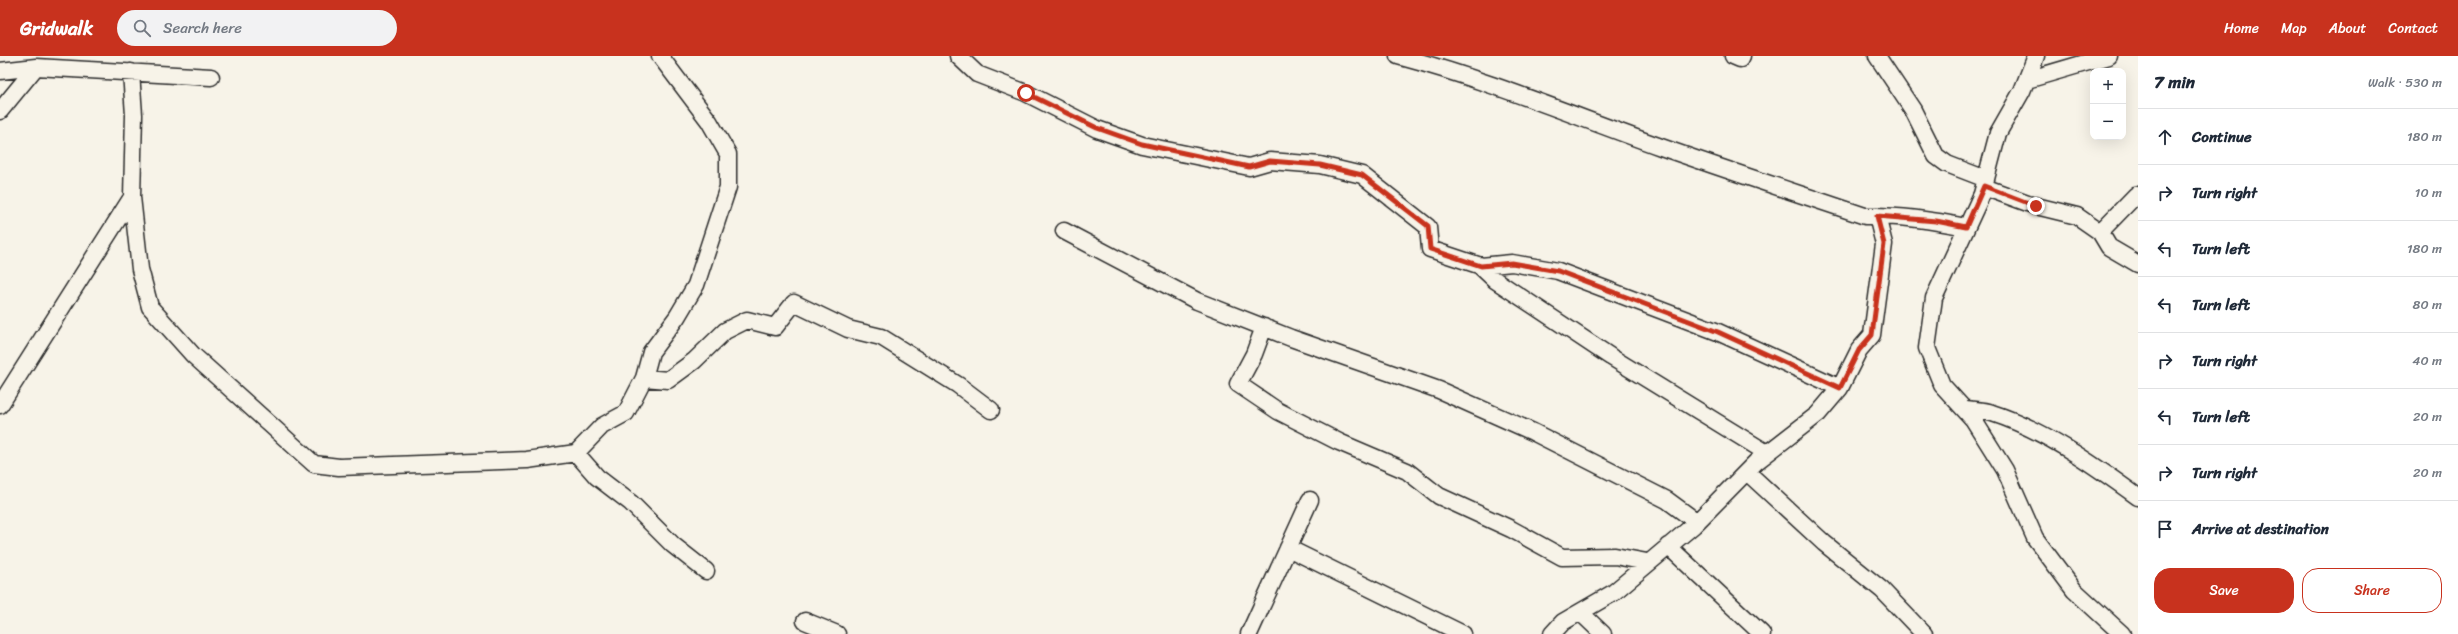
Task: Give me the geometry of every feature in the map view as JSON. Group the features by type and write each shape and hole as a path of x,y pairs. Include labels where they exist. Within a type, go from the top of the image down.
{"street":[{"path":"131,72 134,115 132,197 140,269 150,307 194,355 314,464 339,467 527,460 576,453 602,426 626,413 644,378 651,352 673,322 696,285 728,187 728,154 709,121 660,56"},
{"path":"958,56 977,74 1026,93 1097,128 1142,144 1249,167 1270,161 1320,165 1362,175 1428,226 1430,249 1479,266 1495,280 1605,352 1767,453"},
{"path":"1398,56 1438,67 1566,110 1660,147 1865,216 1936,221 1966,227"},
{"path":"1732,56 1740,60 1742,56"},
{"path":"1877,56 1913,110 1936,156 1946,164 2036,206 2077,216 2100,232 2109,247 2138,264"},
{"path":"2036,56 2027,80 1998,133 1985,183 1934,298 1927,348 1942,385 1974,419 2005,470 2035,538 2074,590 2122,634"},
{"path":"2027,80 2108,56"},
{"path":"0,70 36,67 211,77"},
{"path":"0,111 36,67"},
{"path":"2100,232 2136,195 2138,196"},
{"path":"0,405 132,197"},
{"path":"1552,634 1563,622 1613,593 1647,562 1697,522 1746,472 1767,453 1818,414 1840,388 1859,350 1872,335 1884,244 1877,216"},
{"path":"1064,231 1197,301 1264,327 1439,390 1525,429 1666,500 1697,522"},
{"path":"1479,266 1512,263 1558,271 1718,332 1840,388"},
{"path":"644,378 668,380 694,361 725,331 747,320 775,327 794,303 848,329 881,337 958,385 991,410"},
{"path":"1264,327 1254,354 1238,384 1278,411 1339,442 1408,471 1439,496 1511,529 1562,558 1614,556 1647,562"},
{"path":"1964,409 1991,412 2037,433 2096,467 2138,497"},
{"path":"576,453 597,477 631,503 673,545 706,571"},
{"path":"1746,472 1824,543 1882,590 1924,634"},
{"path":"1249,634 1310,500"},
{"path":"1668,546 1762,634"},
{"path":"1288,548 1463,634"},
{"path":"1580,612 1604,634"},
{"path":"805,621 837,634"}],"route":[{"path":"1026,93 1097,128 1142,144 1249,167 1270,161 1320,165 1362,175 1428,226 1430,249 1481,266 1512,263 1558,271 1718,332 1840,388 1859,350 1872,335 1884,244 1877,216 1936,221 1966,227 1982,194 1984,186 2036,206"}]}
